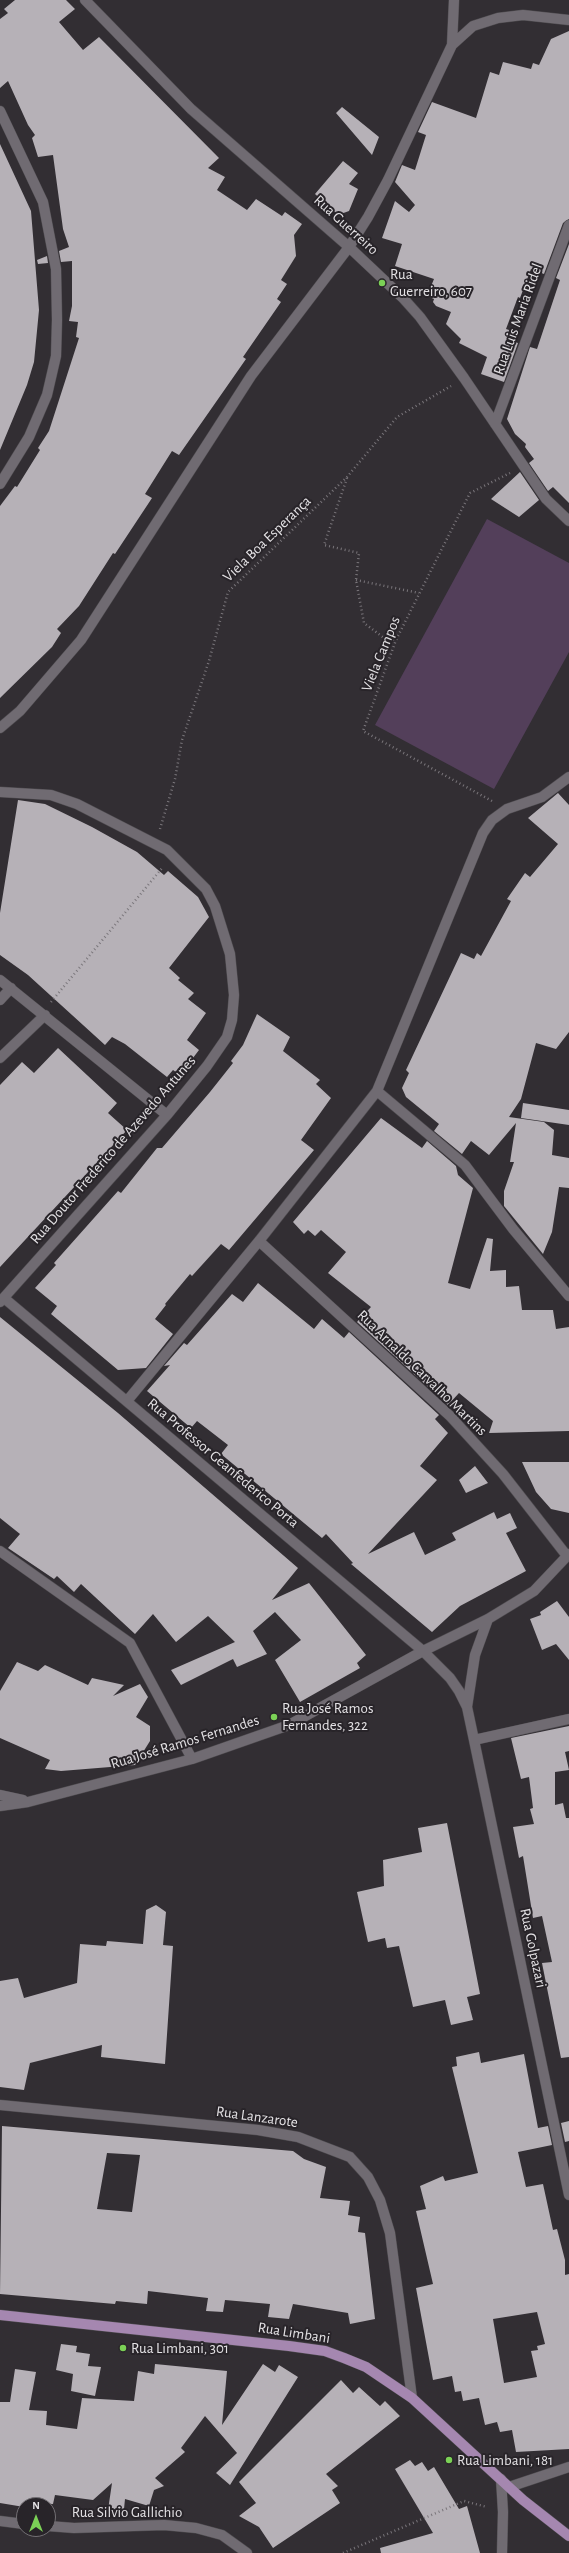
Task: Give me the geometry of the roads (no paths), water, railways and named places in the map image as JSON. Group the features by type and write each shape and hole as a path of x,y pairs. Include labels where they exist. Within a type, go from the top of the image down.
{"main road":[{"name":"Rua Limbani","path":"0,2315 325,2351 366,2368 412,2398 509,2487 569,2536"}],"street":[{"name":"Rua Guerreiro","path":"85,0 191,109 349,247 420,317 464,378 523,466 554,508 569,521"},
{"path":"452,45 454,0"},
{"path":"0,728 20,711 81,640 251,376 349,247 388,180 452,45 473,26 498,18 523,15 569,20"},
{"path":"0,111 43,202 56,269 57,313 56,356 47,395 29,437 0,484"},
{"name":"Rua Luis Maria Ridel","path":"495,424 569,225"},
{"path":"127,1401 260,1241 377,1091 483,833 492,820 507,809 542,797 569,777"},
{"name":"Rua Doutor Frederico de Azevedo Antunes","path":"0,792 51,795 77,804 156,844 173,855 206,889 215,906 230,954 234,995 232,1020 227,1037 207,1066 167,1115 2,1300"},
{"path":"0,980 12,988 167,1115"},
{"path":"0,1000 12,988"},
{"path":"0,1058 43,1014"},
{"path":"377,1091 465,1166 513,1229 569,1296"},
{"name":"Rua Arnaldo Carvalho Martins","path":"260,1241 450,1416 503,1474 568,1555"},
{"name":"Rua Professor Geanfederico Porta","path":"2,1300 127,1401 424,1651"},
{"path":"0,1551 130,1643 192,1759"},
{"name":"Rua José Ramos Fernandes","path":"0,1806 28,1802 192,1759 289,1726 424,1651 488,1619 534,1591 568,1555"},
{"name":"Rua Golpazari","path":"467,1707 475,1655 488,1619"},
{"name":"Rua Golpazari","path":"424,1651 450,1678 467,1707 569,2195"},
{"path":"474,1740 569,1719"},
{"path":"0,1795 28,1802"},
{"name":"Rua Lanzarote","path":"0,2105 258,2130 298,2136 350,2157 368,2177 380,2200 390,2233 412,2398"},
{"path":"509,2487 569,2467"},
{"path":"501,2479 503,2512 502,2553"},
{"path":"0,2521 16,2523"},
{"name":"Rua Silvio Gallichio","path":"56,2527 74,2528 164,2525 196,2528 222,2535 247,2553"}],"place":[{"name":"Rua Guerreiro, 607","path":"382,283"},
{"name":"Rua José Ramos Fernandes, 322","path":"274,1717"},
{"name":"Rua Limbani, 301","path":"123,2348"},
{"name":"Rua Limbani, 181","path":"449,2460"}]}
